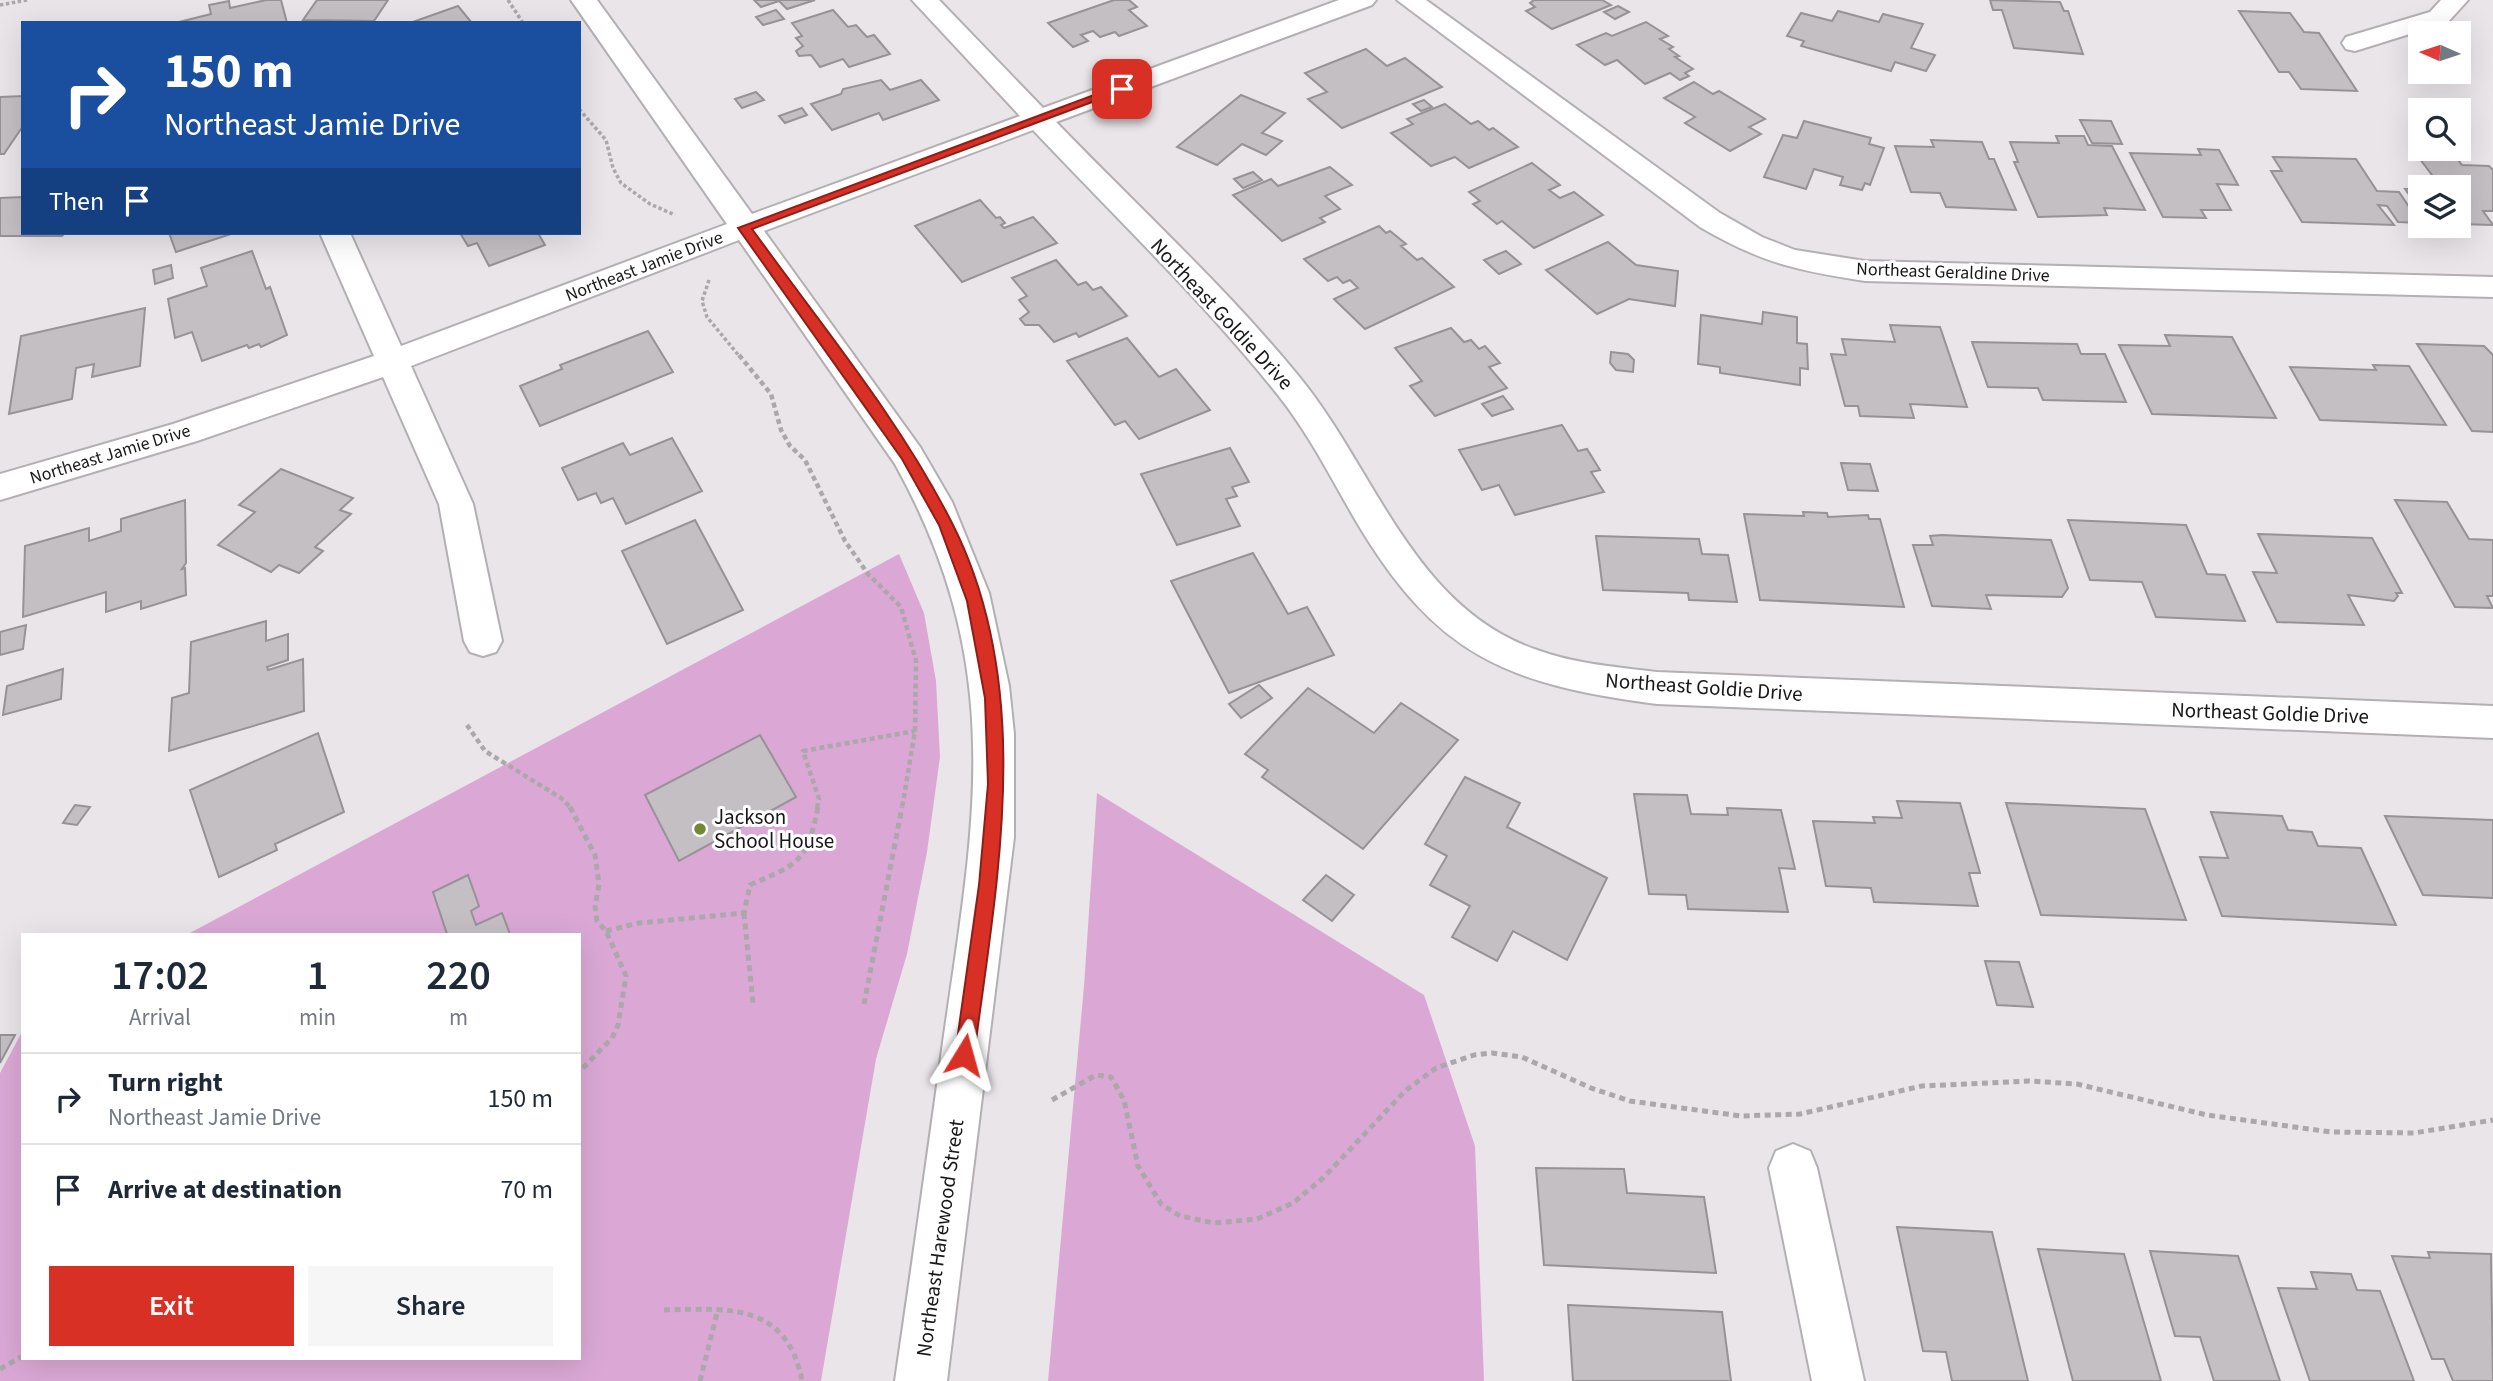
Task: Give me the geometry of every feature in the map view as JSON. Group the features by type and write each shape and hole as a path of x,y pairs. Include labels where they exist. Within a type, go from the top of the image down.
{"street":[{"name":"Northeast Harewood Street","path":"584,0 908,456 929,491 961,561 975,601 993,698 996,784 993,837 921,1381"},
{"name":"Northeast Goldie Drive","path":"925,0 1255,345 1307,409 1414,581 1469,632 1491,648 1538,668 1584,679 1657,688 2493,722"},
{"name":"Northeast Jamie Drive","path":"0,487 67,470 391,363 744,228 1363,0"},
{"name":"Northeast Geraldine Drive","path":"1410,0 1710,220 1751,244 1790,259 1865,271 2493,287"},
{"path":"2355,43 2439,17 2455,0"},
{"path":"336,235 456,504 483,641"},
{"path":"1793,1168 1838,1381"}],"path":[{"path":"0,5 27,0"},
{"path":"508,0 522,21"},
{"path":"581,111 607,140 613,168 621,183 650,204 679,217"},
{"path":"713,272 702,301 707,317 771,394 781,430 790,446 804,460 845,541 868,574 901,607 908,624 916,661 915,732 888,893 864,1004"},
{"path":"467,725 485,751 561,798 572,809 595,856 598,884 597,921 606,931 624,964 626,976 618,1025 611,1038 581,1070"},
{"path":"753,1004 744,913 746,895 750,885 797,862 811,840 818,799 803,751 915,732"},
{"path":"606,931 639,923 744,913"},
{"path":"1052,1100 1096,1075 1111,1077 1120,1089 1131,1119 1137,1165 1163,1206 1201,1222 1236,1224 1258,1221 1281,1209 1330,1174 1412,1084 1469,1056 1501,1052 1524,1054 1590,1088 1642,1104 1749,1117 1814,1112 1870,1096 1937,1084 2045,1081 2079,1083 2192,1112 2291,1130 2409,1134 2443,1132 2493,1120"},
{"path":"700,1381 718,1309"},
{"path":"664,1310 718,1309 748,1314 775,1325 794,1350 802,1381"},
{"path":"0,1369 21,1357"}],"shaded area":[{"path":"899,554 924,613 936,681 940,757 927,852 907,954 876,1059 821,1381 0,1381 0,1073 21,1034 21,1360 581,1360 581,933 190,933"},
{"path":"1097,793 1424,995 1475,1146 1484,1381 1048,1381 1084,986"}],"building":[{"path":"266,0 281,0 286,21 183,21 211,14 209,5 229,1 230,8"},
{"path":"317,0 388,0 374,21 303,20"},
{"path":"754,0 815,0 787,9 779,1 761,7"},
{"path":"1114,0 1129,0 1137,7 1129,10 1147,26 1119,36 1115,32 1100,37 1093,31 1081,35 1088,41 1073,47 1048,23"},
{"path":"1534,0 1602,0 1611,5 1552,29 1526,11 1535,7 1530,3"},
{"path":"1990,0 2060,2 2064,11 2068,11 2083,54 2014,48 2002,10 1993,10"},
{"path":"458,6 470,21 416,21"},
{"path":"1618,6 1629,12 1615,19 1604,12"},
{"path":"776,10 784,19 763,25 756,17"},
{"path":"833,10 848,27 856,25 867,37 874,35 890,54 849,67 843,59 820,67 811,55 799,56 796,51 803,46 796,38 802,36 792,23"},
{"path":"1838,11 1879,22 1883,14 1923,24 1911,48 1935,55 1926,71 1895,62 1891,71 1801,46 1804,41 1787,36 1801,13 1832,21"},
{"path":"2239,11 2290,13 2304,32 2319,33 2357,91 2301,89 2289,72 2279,72"},
{"path":"1646,22 1668,36 1660,39 1673,47 1669,49 1679,56 1675,57 1693,69 1685,73 1689,76 1680,80 1670,73 1645,84 1617,60 1605,65 1577,45 1606,33 1612,36"},
{"path":"1366,49 1387,66 1405,58 1442,87 1342,128 1308,99 1327,92 1305,73"},
{"path":"881,80 890,90 921,80 939,100 883,120 879,113 832,130 811,104 841,94 843,89"},
{"path":"1694,82 1713,94 1719,91 1765,119 1749,127 1761,134 1730,151 1685,123 1695,117 1664,98"},
{"path":"756,92 764,100 742,108 735,99"},
{"path":"1241,95 1285,113 1262,133 1282,141 1266,155 1242,144 1217,165 1177,147"},
{"path":"21,96 21,129 4,154 0,154 0,97"},
{"path":"1424,100 1432,107 1421,111 1413,104"},
{"path":"1445,104 1471,124 1478,121 1489,130 1493,128 1518,147 1469,168 1455,157 1431,166 1391,133 1413,124 1407,119"},
{"path":"802,108 807,115 785,123 779,116"},
{"path":"2080,120 2111,121 2122,144 2092,143"},
{"path":"1804,121 1871,138 1869,144 1884,148 1870,185 1865,183 1862,190 1840,185 1843,177 1814,169 1806,189 1764,177 1783,135 1797,138"},
{"path":"2056,136 2084,136 2088,145 2112,146 2145,210 2104,208 2107,215 2038,217 2014,162 2018,162 2010,142 2059,143"},
{"path":"1931,140 1982,142 1989,159 1994,159 2016,210 1946,207 1940,193 1911,192 1895,146 1934,147"},
{"path":"2198,149 2219,150 2238,185 2217,184 2231,210 2201,210 2206,218 2163,217 2130,153 2201,155"},
{"path":"2273,157 2356,159 2377,191 2399,192 2408,205 2408,222 2398,222 2387,206 2378,205 2394,225 2302,222 2271,171 2282,171"},
{"path":"2422,161 2459,161 2462,165 2489,166 2493,170 2493,211 2483,211 2493,225 2471,224 2471,175 2432,175"},
{"path":"1532,163 1560,185 1549,190 1560,198 1574,192 1603,215 1534,248 1502,221 1497,224 1473,204 1480,201 1469,192"},
{"path":"1330,167 1352,185 1325,196 1340,209 1320,218 1325,222 1282,241 1233,195 1271,179 1278,186"},
{"path":"1253,172 1262,180 1243,188 1234,179"},
{"path":"21,197 21,235 63,235 0,236 0,198"},
{"path":"980,200 996,218 1000,217 1005,223 1001,225 1004,228 1033,217 1057,243 962,282 915,226"},
{"path":"1379,226 1406,244 1401,246 1417,260 1422,258 1454,287 1365,329 1334,299 1358,288 1350,280 1343,283 1337,277 1328,281 1304,259"},
{"path":"170,235 228,235 176,252"},
{"path":"461,235 539,235 545,245 489,266 477,243 468,246"},
{"path":"1608,242 1636,265 1678,271 1675,306 1629,299 1597,314 1546,270"},
{"path":"252,251 266,289 270,287 287,335 261,347 259,344 249,348 247,345 202,361 192,332 175,338 168,299 207,286 201,268"},
{"path":"1506,251 1521,264 1499,274 1484,260"},
{"path":"1056,260 1078,285 1086,282 1093,290 1101,287 1127,316 1079,337 1076,333 1054,342 1039,325 1025,325 1020,319 1029,312 1019,300 1027,296 1012,278"},
{"path":"171,265 173,278 155,284 153,270"},
{"path":"145,308 140,366 92,377 94,364 76,368 72,399 9,414 21,336"},
{"path":"1763,312 1797,317 1797,343 1807,344 1808,369 1800,368 1800,385 1720,373 1720,367 1698,364 1701,315 1762,324"},
{"path":"1890,325 1940,327 1967,407 1910,404 1914,418 1860,416 1858,406 1845,406 1831,354 1846,355 1842,339 1895,342"},
{"path":"1451,328 1464,342 1471,340 1479,349 1485,346 1500,363 1489,367 1507,388 1435,416 1410,386 1422,381 1395,348"},
{"path":"648,331 673,372 540,426 520,386 562,369 560,365"},
{"path":"2165,335 2232,337 2276,418 2152,414 2119,345 2170,346"},
{"path":"1127,338 1159,377 1176,369 1210,410 1139,439 1125,421 1115,425 1067,361"},
{"path":"1972,342 2077,344 2081,354 2105,354 2126,402 2043,400 2038,388 1988,387"},
{"path":"2417,344 2484,346 2493,355 2493,432 2472,431"},
{"path":"1611,352 1628,354 1634,360 1633,372 1616,370 1610,363"},
{"path":"2373,365 2409,366 2446,425 2320,420 2290,367 2376,370"},
{"path":"1503,396 1513,409 1492,416 1482,404"},
{"path":"1562,425 1578,451 1587,449 1600,470 1591,472 1604,492 1515,515 1499,485 1482,490 1459,450"},
{"path":"672,438 702,491 626,524 613,498 601,503 596,493 578,500 562,468 623,443 630,455"},
{"path":"1230,448 1249,482 1232,487 1237,496 1226,499 1240,526 1177,545 1141,474"},
{"path":"1841,463 1870,464 1878,491 1848,490"},
{"path":"281,469 353,498 340,510 351,514 315,547 323,551 299,573 279,565 271,572 218,545 255,512 239,505"},
{"path":"185,500 186,563 182,569 185,568 186,595 141,609 141,601 106,612 106,592 23,617 25,546 89,528 89,541 121,531 121,519"},
{"path":"2395,500 2447,502 2469,539 2493,540 2493,596 2487,596 2493,608 2455,607"},
{"path":"1803,512 1827,513 1828,517 1868,515 1869,519 1880,519 1904,607 1760,600 1744,514 1804,516"},
{"path":"695,520 743,610 667,644 622,551"},
{"path":"2068,520 2186,525 2207,574 2225,575 2245,621 2156,617 2142,582 2090,580"},
{"path":"2258,534 2372,538 2402,593 2396,593 2398,596 2394,601 2348,595 2364,625 2277,622 2253,572 2277,573"},
{"path":"1596,536 1699,539 1702,554 1728,555 1737,602 1689,600 1688,593 1603,590"},
{"path":"1930,536 2051,540 2068,588 2062,597 1986,595 1991,609 1932,606 1913,545 1933,545"},
{"path":"1253,553 1288,614 1307,607 1334,655 1229,693 1171,581"},
{"path":"266,621 266,641 288,634 288,660 267,667 268,670 303,659 304,711 169,751 172,698 189,693 191,642"},
{"path":"26,625 23,649 0,655 0,632"},
{"path":"63,669 61,699 3,715 7,686"},
{"path":"1259,685 1272,698 1241,718 1229,704"},
{"path":"1308,688 1374,733 1401,703 1458,740 1363,849 1262,777 1268,770 1245,754"},
{"path":"318,733 344,812 275,844 277,850 219,877 190,790"},
{"name":"Jackson School House","path":"760,735 796,797 679,861 645,795"},
{"path":"1465,777 1520,803 1507,827 1607,878 1567,960 1513,931 1497,961 1452,937 1470,906 1430,885 1447,856 1425,844"},
{"path":"1634,794 1687,795 1691,814 1728,815 1727,808 1781,810 1795,869 1779,868 1788,912 1688,909 1686,895 1649,894"},
{"path":"1897,801 1960,803 1980,873 1969,873 1978,906 1874,902 1871,888 1826,886 1813,821 1875,823 1873,817 1902,818"},
{"path":"2006,803 2145,809 2186,920 2041,915"},
{"path":"75,805 90,807 77,825 63,823"},
{"path":"2211,812 2282,816 2288,830 2312,832 2318,846 2361,848 2396,925 2222,916 2200,857 2228,858"},
{"path":"2385,816 2493,820 2493,898 2423,895"},
{"path":"468,875 479,906 471,911 476,925 502,913 510,933 447,933 433,892"},
{"path":"1326,875 1354,895 1332,921 1303,900"},
{"path":"1985,961 2019,962 2033,1007 1997,1005"},
{"path":"0,1035 15,1035 0,1063"},
{"path":"1536,1168 1624,1169 1627,1193 1704,1197 1716,1273 1544,1265"},
{"path":"1897,1227 1992,1232 2028,1381 1952,1381 1946,1352 1923,1351"},
{"path":"2038,1249 2124,1254 2161,1381 2073,1381"},
{"path":"2150,1251 2238,1256 2280,1381 2214,1381 2200,1337 2175,1336"},
{"path":"2428,1252 2491,1254 2493,1381 2453,1381 2444,1359 2432,1359 2392,1256 2430,1258"},
{"path":"2311,1272 2351,1274 2357,1290 2380,1291 2414,1381 2310,1381 2278,1288 2317,1289"},
{"path":"1568,1305 1722,1312 1731,1381 1573,1381"}],"place":[{"name":"Jackson School House","path":"700,829"}],"route":[{"path":"964,1055 988,885 996,784 993,698 975,601 946,525 908,456 744,228 1122,89"}]}
